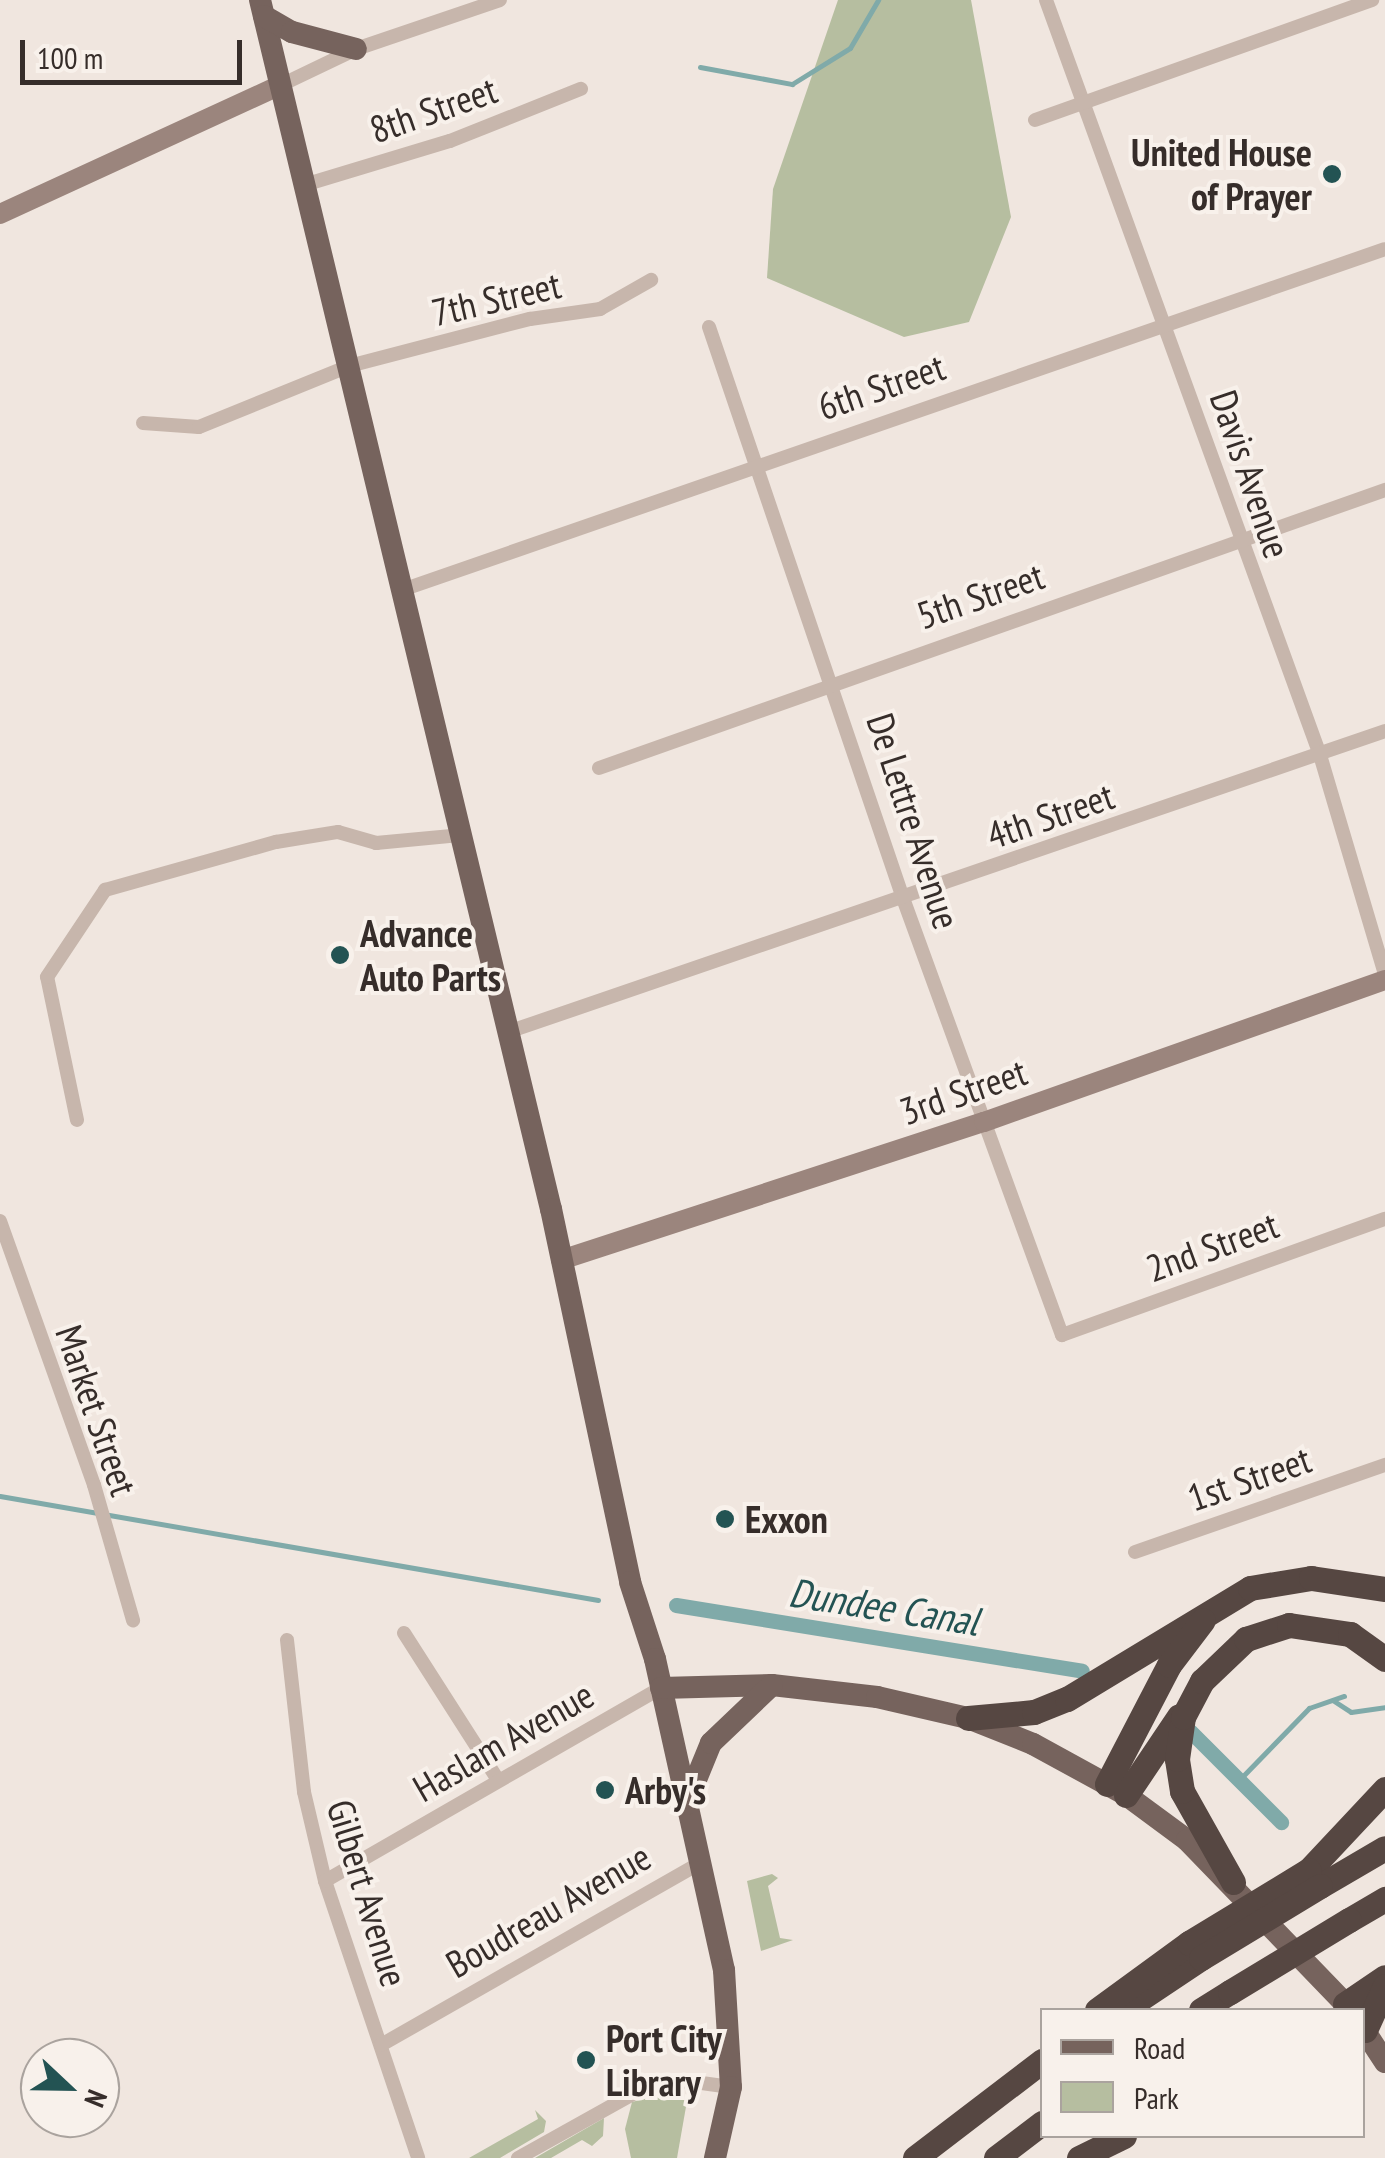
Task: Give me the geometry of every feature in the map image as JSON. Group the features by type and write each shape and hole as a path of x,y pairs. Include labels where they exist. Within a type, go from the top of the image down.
{"highway":[{"path":"968,1718 1034,1712 1067,1700 1224,1598 1311,1578 1385,1589"},
{"path":"1117,1790 1170,1665 1224,1598"},
{"path":"1117,1790 1230,1651 1289,1625 1350,1634 1385,1660"},
{"path":"1196,1690 1178,1737 1182,1791 1233,1882"},
{"path":"1314,1878 1385,1789"},
{"path":"1099,2008 1314,1878 1385,1848"},
{"path":"1204,2008 1385,1899"},
{"path":"1124,2008 1195,1950"},
{"path":"1363,2008 1385,1977"},
{"path":"1365,2008 1385,1986"},
{"path":"915,2158 1039,2062"},
{"path":"996,2158 1040,2125"},
{"path":"1079,2158 1120,2138"}],"main road":[{"path":"262,8 292,32 356,48"},
{"path":"262,8 562,1260 630,1582 661,1688 728,1993 731,2087 715,2158"},
{"path":"661,1688 772,1685 878,1697 968,1718 1117,1790 1233,1882 1347,2008"},
{"path":"686,1804 711,1743 772,1685"},
{"path":"1365,2032 1385,2062"}],"street":[{"path":"0,214 356,48 500,0"},
{"name":"Davis Avenue","path":"1046,0 1240,544 1320,755 1385,977"},
{"path":"1035,120 1081,100 1372,0"},
{"name":"8th Street","path":"304,185 450,140 581,89"},
{"name":"6th Street","path":"402,590 754,464 1385,249"},
{"name":"7th Street","path":"143,423 199,426 349,366 530,319 600,308 651,280"},
{"name":"De Lettre Avenue","path":"709,326 754,464 834,681 904,901 1062,1335"},
{"name":"5th Street","path":"599,768 834,681 1195,554 1240,544 1385,490"},
{"name":"4th Street","path":"508,1032 904,901 1385,731"},
{"path":"77,1120 47,977 105,890 338,832 376,844 460,834"},
{"name":"3rd Street","path":"562,1260 984,1122 1385,977"},
{"name":"2nd Street","path":"1062,1335 1385,1219"},
{"name":"Market Street","path":"0,1221 94,1485 108,1548 132,1620"},
{"name":"1st Street","path":"1135,1552 1385,1465"},
{"path":"404,1634 498,1780"},
{"name":"Gilbert Avenue","path":"286,1640 304,1792 325,1880 418,2158"},
{"name":"Haslam Avenue","path":"325,1880 661,1688"},
{"name":"Boudreau Avenue","path":"381,2045 698,1864"},
{"path":"518,2158 642,2089 688,2080 731,2087"}],"green space":[{"path":"838,0 971,0 1011,217 969,322 904,337 767,278 773,189"},
{"path":"772,1874 778,1878 768,1886 780,1938 793,1940 761,1951 747,1881"},
{"path":"665,2093 687,2101 677,2158 631,2158 625,2129 632,2102"},
{"path":"535,2110 546,2121 544,2132 500,2158 469,2158 538,2119"},
{"path":"604,2118 603,2136 592,2146 582,2140 551,2158 535,2158"}],"waterway":[{"path":"700,67 792,84 850,48 878,0"},
{"path":"0,1496 598,1600"},
{"name":"Dundee Canal","path":"676,1605 1082,1671"},
{"path":"1240,1779 1309,1708 1344,1696"},
{"path":"1334,1701 1351,1712 1385,1707"},
{"name":"Dundee Canal","path":"1190,1731 1281,1822"}],"place":[{"name":"United House of Prayer","path":"1332,174"},
{"name":"Advance Auto Parts","path":"340,955"},
{"name":"Exxon","path":"725,1519"},
{"name":"Arby's","path":"605,1790"},
{"name":"Port City Library","path":"586,2060"}]}
